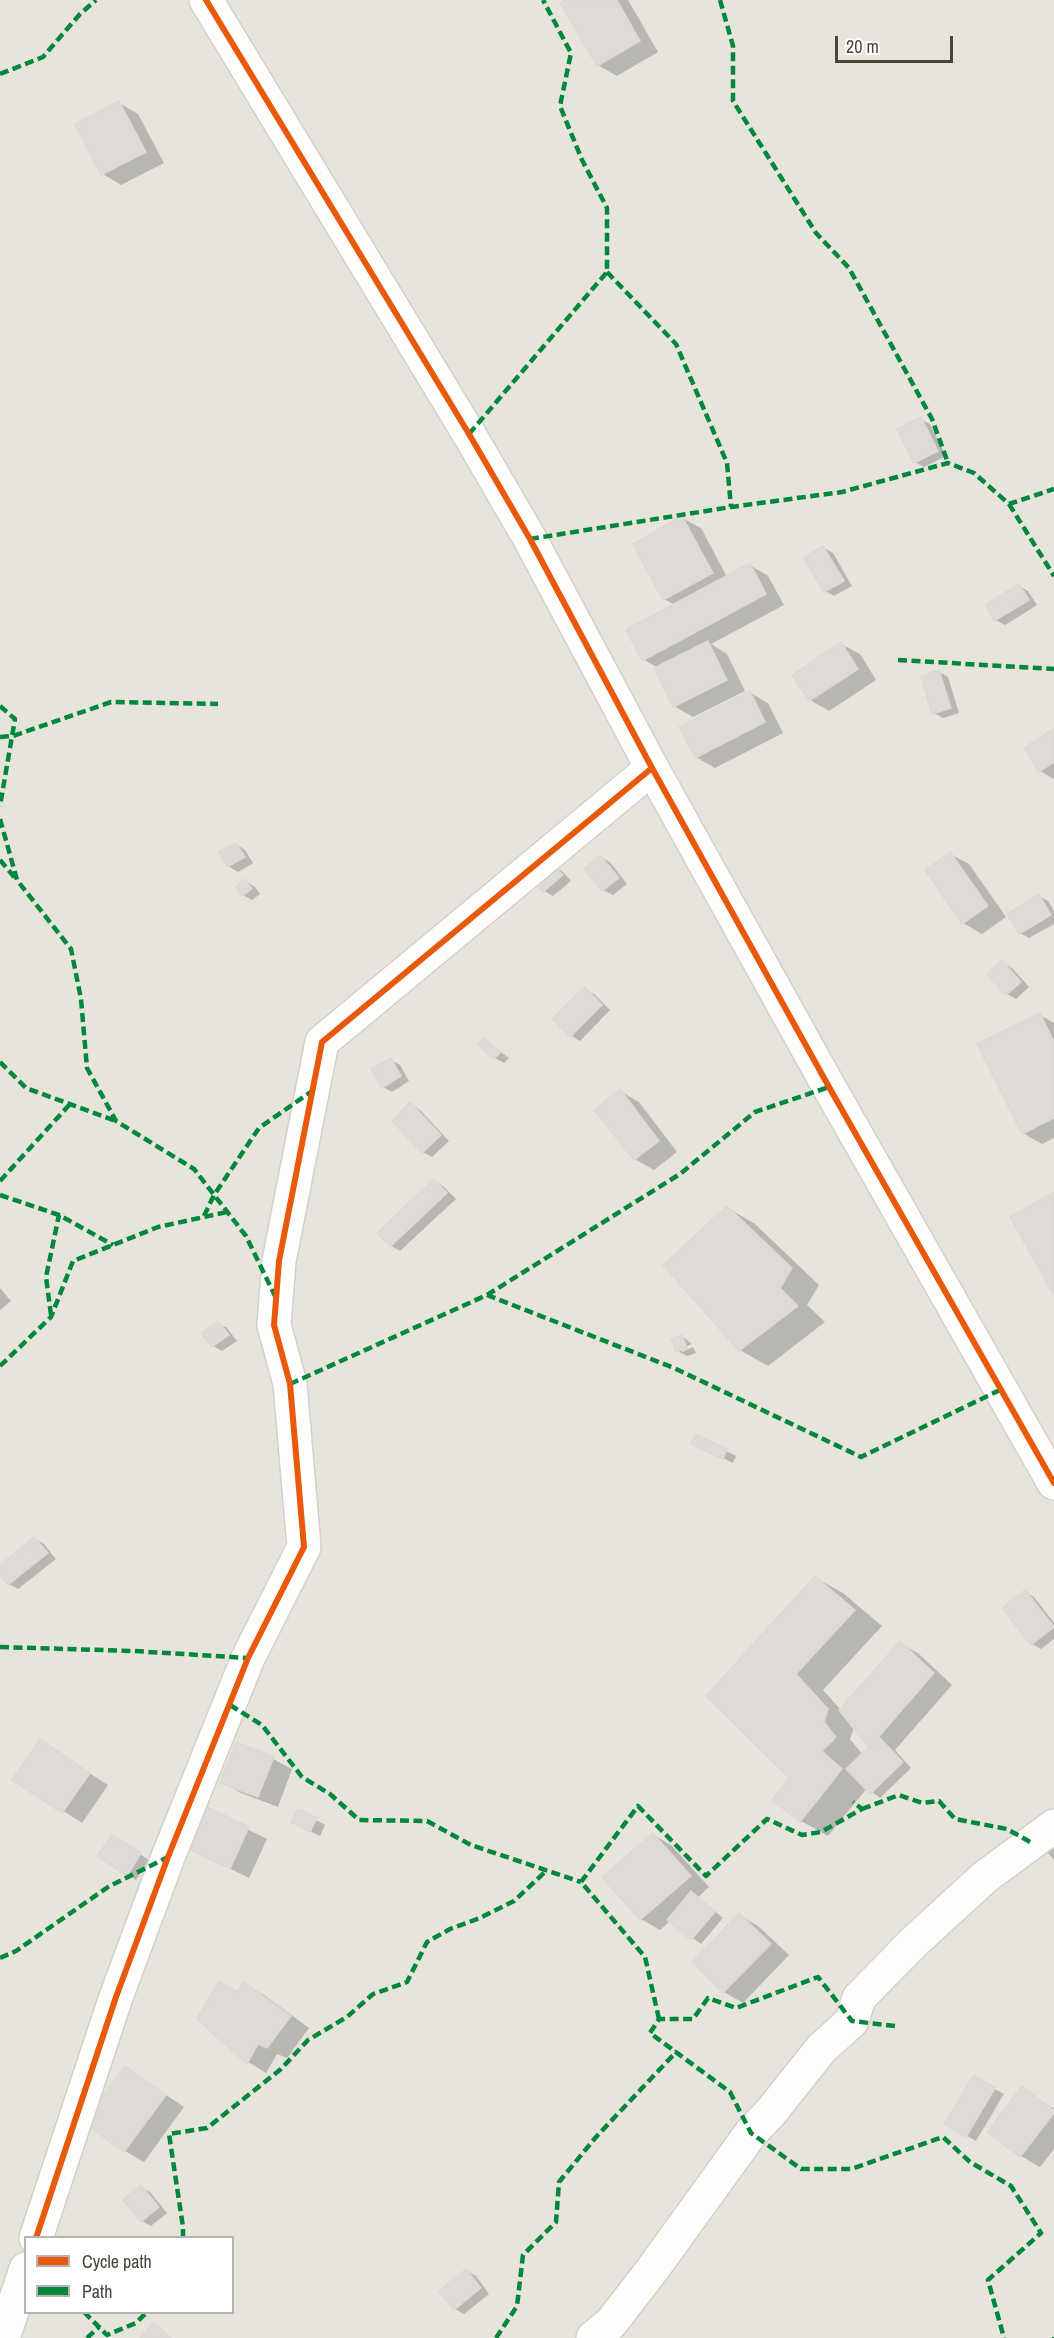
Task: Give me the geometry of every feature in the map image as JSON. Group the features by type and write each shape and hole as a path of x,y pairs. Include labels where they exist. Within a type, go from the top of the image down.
{"street":[{"path":"206,0 469,434 530,539 652,768 829,1087 1054,1483"},
{"path":"37,2236 116,1998 168,1857 248,1658 304,1547 290,1384 274,1325 279,1262 322,1042 652,768"},
{"path":"594,2338 611,2323 652,2270 751,2133 771,2112 821,2049 852,2021 859,1998 915,1941 985,1876 1054,1826"},
{"path":"3,2338 24,2275"}],"shaded area":[{"path":"0,0 1054,0 1054,2338 0,2338"}],"building":[{"path":"564,0 617,0 640,41 597,66 560,3"},
{"path":"119,101 146,152 101,175 75,124"},
{"path":"921,417 938,451 914,463 897,429"},
{"path":"682,516 713,573 663,600 633,544"},
{"path":"823,546 844,581 824,592 804,558"},
{"path":"750,563 766,594 642,661 626,630"},
{"path":"1019,584 1029,600 994,621 985,605"},
{"path":"708,641 727,680 673,707 654,668"},
{"path":"841,642 858,669 809,701 792,675"},
{"path":"939,670 951,708 932,714 921,676"},
{"path":"750,691 765,722 695,758 679,727"},
{"path":"1054,728 1054,762 1039,772 1024,748"},
{"path":"236,843 245,857 227,867 219,852"},
{"path":"950,852 988,906 962,924 925,870"},
{"path":"600,855 619,878 602,891 584,869"},
{"path":"553,864 563,875 543,892 533,881"},
{"path":"245,879 252,889 241,896 236,887"},
{"path":"1039,894 1051,915 1019,934 1007,914"},
{"path":"1002,960 1021,982 1006,995 987,974"},
{"path":"585,987 602,1005 570,1037 552,1019"},
{"path":"1040,1013 1054,1042 1054,1118 1022,1134 977,1044"},
{"path":"484,1038 501,1052 494,1059 478,1045"},
{"path":"391,1058 401,1076 382,1088 371,1069"},
{"path":"620,1089 659,1141 634,1160 594,1110"},
{"path":"410,1102 441,1135 422,1153 392,1121"},
{"path":"434,1179 447,1193 390,1247 377,1233"},
{"path":"1054,1192 1054,1293 1053,1294 1010,1217"},
{"path":"727,1206 792,1268 780,1288 798,1306 739,1351 663,1265"},
{"path":"218,1321 229,1335 212,1347 201,1333"},
{"path":"682,1335 687,1348 676,1352 671,1339"},
{"path":"695,1434 727,1449 723,1459 691,1444"},
{"path":"34,1537 48,1553 8,1585 0,1575 0,1565"},
{"path":"815,1576 855,1610 796,1674 828,1709 824,1722 836,1737 822,1751 842,1769 800,1822 772,1800 789,1778 706,1696"},
{"path":"1025,1590 1054,1627 1031,1645 1002,1608"},
{"path":"900,1641 934,1673 869,1748 839,1710"},
{"path":"879,1737 903,1762 870,1794 846,1769"},
{"path":"40,1739 90,1773 62,1813 12,1780"},
{"path":"236,1742 274,1757 258,1797 220,1783"},
{"path":"207,1807 249,1827 230,1869 187,1848"},
{"path":"298,1809 317,1818 310,1832 291,1822"},
{"path":"653,1833 691,1876 640,1920 602,1877"},
{"path":"112,1835 141,1853 127,1876 97,1856"},
{"path":"691,1891 715,1912 691,1940 667,1920"},
{"path":"739,1913 771,1944 723,1993 692,1962"},
{"path":"219,1981 237,1992 244,1982 291,2016 267,2048 258,2044 247,2064 197,2019"},
{"path":"125,2066 166,2095 124,2152 84,2123"},
{"path":"974,2075 995,2088 966,2137 944,2124"},
{"path":"1022,2086 1054,2113 1020,2157 987,2132"},
{"path":"141,2185 159,2207 141,2222 123,2200"},
{"path":"466,2269 481,2288 454,2310 439,2291"},
{"path":"154,2322 171,2338 140,2338"}],"marked path":[{"path":"0,74 43,57 80,14 96,0"},
{"path":"469,434 607,272 607,208 582,160 560,106 571,53 543,0"},
{"path":"720,0 733,46 733,101 816,233 849,268 932,419 948,463"},
{"path":"607,272 676,344 727,463 731,507"},
{"path":"530,539 842,492 948,463 974,473 1009,504 1054,489"},
{"path":"1009,504 1054,576"},
{"path":"898,660 1054,669"},
{"path":"0,737 13,736 111,702 218,704"},
{"path":"0,706 15,719 0,806"},
{"path":"0,819 17,880 71,949 81,999 87,1068 116,1121 194,1169 246,1236 275,1296"},
{"path":"0,860 15,878"},
{"path":"0,1062 26,1088 116,1121"},
{"path":"487,1295 680,1174 755,1112 829,1087"},
{"path":"204,1216 214,1195 259,1128 312,1091"},
{"path":"0,1181 71,1103"},
{"path":"0,1195 59,1215 113,1245"},
{"path":"0,1366 51,1317 73,1261 158,1227 227,1212"},
{"path":"51,1315 46,1277 59,1215"},
{"path":"290,1384 487,1295 674,1368 861,1457 1002,1389"},
{"path":"0,1647 134,1651 248,1658"},
{"path":"230,1705 262,1725 302,1777 330,1794 359,1820 427,1821 471,1845 581,1882"},
{"path":"862,1809 899,1795 922,1803 939,1801 955,1819 1007,1829 1032,1843"},
{"path":"659,2019 645,1957 581,1882 638,1806 706,1876 767,1819 802,1835 821,1832 862,1809 853,1802"},
{"path":"0,1958 16,1951 108,1887 168,1857"},
{"path":"183,2236 169,2134 207,2128 281,2069 308,2040 347,2017 373,1994 407,1982 427,1942 450,1929 480,1918 514,1901 547,1870"},
{"path":"895,2026 852,2021 818,1977 736,2008 708,1998 693,2019 659,2019 650,2033 730,2092 751,2133 801,2169 851,2169 943,2137 970,2162 1011,2186 1041,2233 988,2280 1004,2338"},
{"path":"496,2338 517,2306 523,2255 556,2222 559,2182 596,2137 677,2051"},
{"path":"86,2314 107,2335 136,2323 145,2314"},
{"path":"87,2338 99,2327"}],"cycle path":[{"path":"206,0 469,434 530,539 652,768 829,1087 1054,1483"},
{"path":"37,2236 116,1997 168,1857 248,1658 304,1547 290,1384 274,1325 279,1261 322,1042 652,768"}]}
